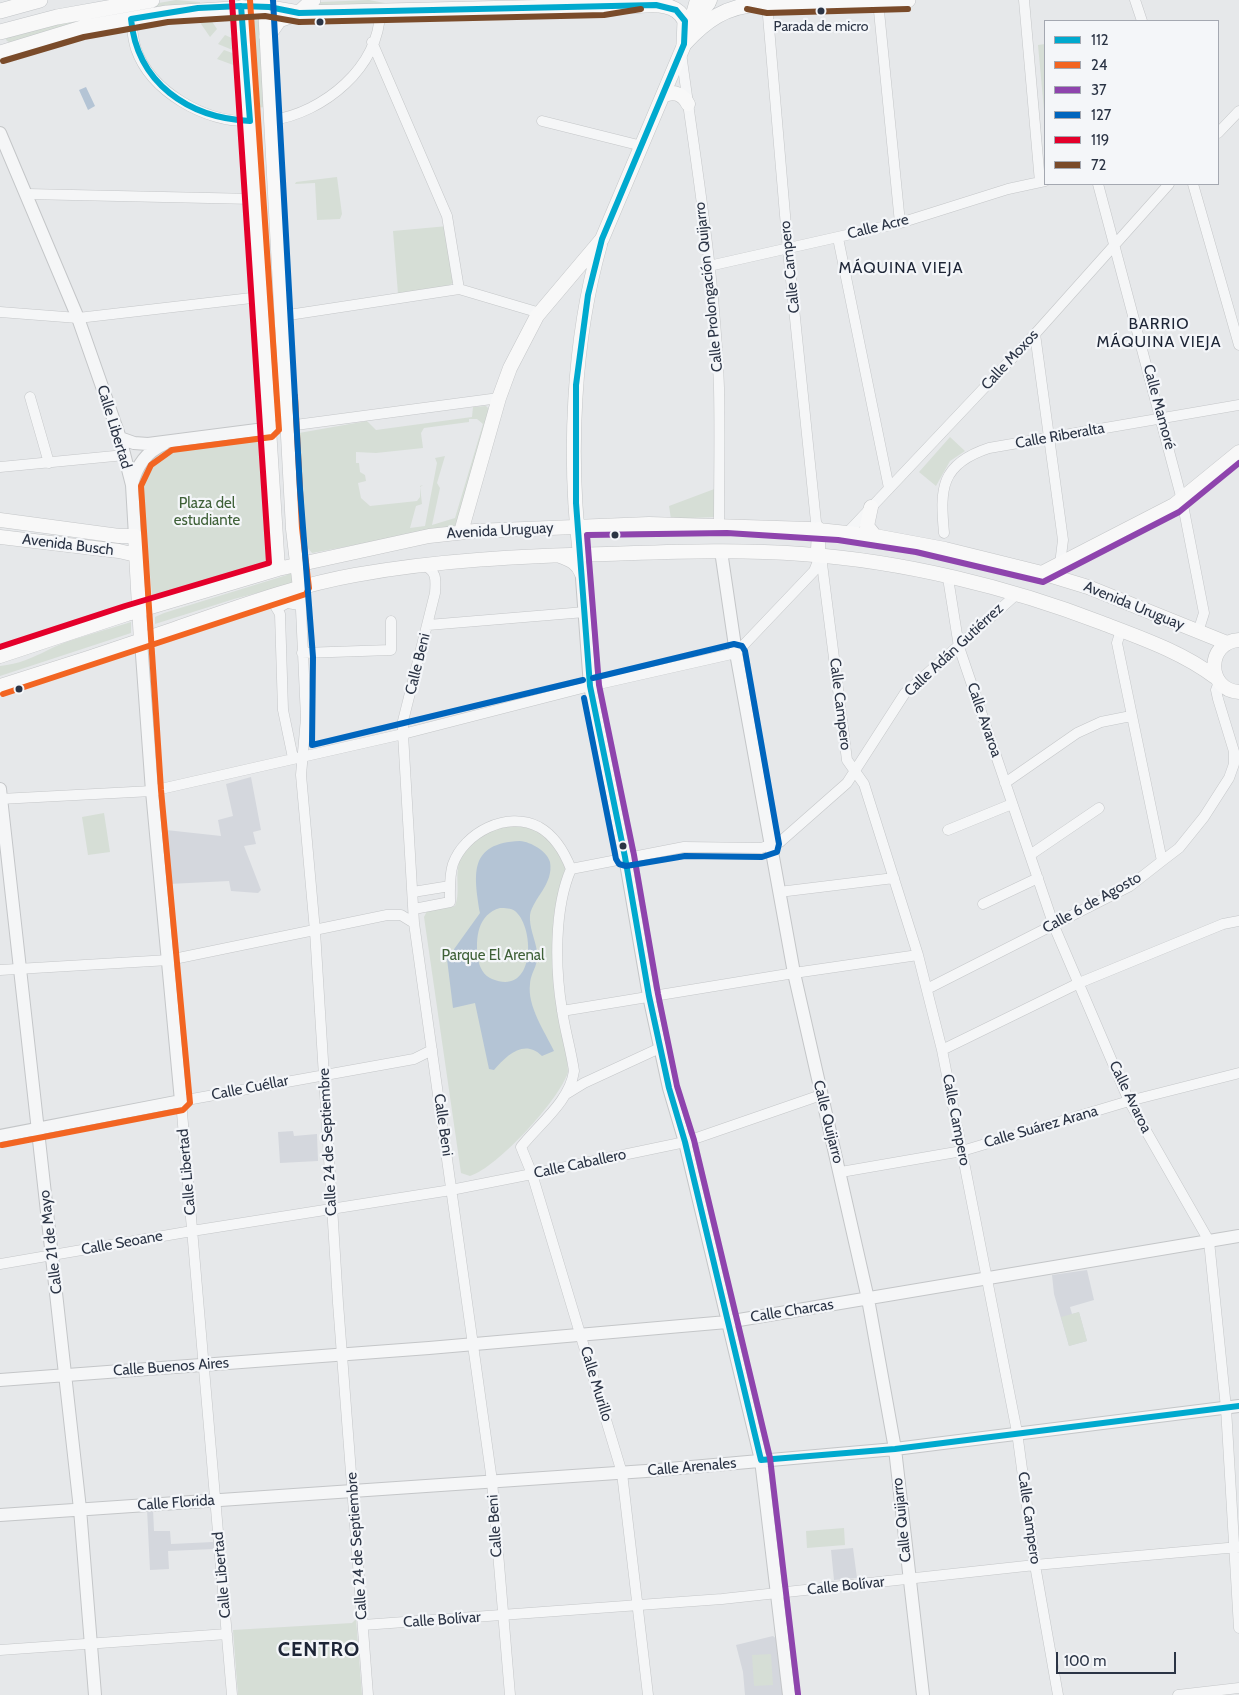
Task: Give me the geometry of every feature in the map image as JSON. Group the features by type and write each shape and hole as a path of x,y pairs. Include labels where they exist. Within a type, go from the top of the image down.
{"main road":[{"path":"0,11 40,0"},
{"path":"0,23 39,12 100,0"},
{"path":"152,0 57,17 0,33 4,52 60,33 131,19 241,3"},
{"path":"213,0 241,3 290,0"},
{"path":"267,37 279,20 299,13 313,0"},
{"path":"403,0 437,10"},
{"path":"604,6 640,0"},
{"path":"684,44 714,16 741,5 760,2 908,0"},
{"path":"580,555 576,503 576,376 590,286 602,239 684,44 706,1"},
{"path":"241,3 269,408 278,569"},
{"path":"264,3 299,13 662,5 674,9 685,21 684,44"},
{"path":"264,3 272,120 286,406 300,588"},
{"path":"663,96 670,93 678,94 688,104"},
{"path":"251,147 260,138 273,149"},
{"path":"461,532 499,398 510,368 540,313 602,239"},
{"path":"568,278 581,276 590,286"},
{"path":"269,408 276,412 282,411 286,406"},
{"path":"1042,573 1182,500 1239,452"},
{"path":"553,528 567,518 576,503"},
{"path":"871,507 867,526 875,536"},
{"name":"Avenida Busch","path":"0,520 119,536 135,536"},
{"name":"Avenida Uruguay","path":"0,656 138,610 278,569 429,536 461,532 578,527 719,525 819,529 875,536 954,551 1042,573 1088,587 1198,632 1233,642"},
{"path":"819,529 818,550 821,556"},
{"path":"119,536 122,545 119,551"},
{"name":"Calle Libertad","path":"135,536 141,640"},
{"name":"Avenida Busch","path":"0,537 119,551 136,555"},
{"name":"Avenida Uruguay","path":"0,686 259,600 354,575 435,562 721,551 821,556 873,562 1018,594 1121,630 1189,659 1217,679 1225,688 1239,692"},
{"path":"559,556 572,560 579,567 582,574"},
{"path":"1217,679 1215,660 1219,651 1233,642"}],"street":[{"path":"1024,0 1042,182"},
{"path":"1135,0 1142,20"},
{"path":"878,1 900,223"},
{"name":"Calle Campero","path":"760,2 819,529"},
{"path":"272,120 304,112 328,97 353,75 372,42 380,11"},
{"path":"131,19 134,43 140,57 150,73 168,90 205,113 231,120 250,121"},
{"path":"372,42 448,216 459,289"},
{"name":"Calle Prolongación Quijarro","path":"684,44 688,104 709,266 719,388 719,525"},
{"path":"1219,132 1239,111"},
{"path":"542,121 642,146"},
{"name":"Calle Libertad","path":"0,134 78,318 120,438 132,485 135,536"},
{"name":"Calle Acre","path":"709,266 788,250 900,223 1008,189 1042,182"},
{"name":"Calle Mamoré","path":"1098,185 1162,418 1182,500 1204,613 1198,632"},
{"name":"Calle Moxos","path":"847,533 1035,334 1116,246 1168,185"},
{"path":"1193,185 1239,344"},
{"path":"27,194 254,199"},
{"path":"838,238 889,488"},
{"path":"282,316 459,289 540,313"},
{"path":"0,312 78,318 260,297"},
{"path":"1035,334 1063,540 1060,564"},
{"path":"30,397 49,463"},
{"path":"120,438 139,444 169,442 499,398"},
{"name":"Calle Riberalta","path":"944,533 942,488 959,463 971,455 989,448 1239,405"},
{"path":"132,485 142,461 154,449 169,442"},
{"path":"0,467 125,455"},
{"name":"Calle Quijarro","path":"721,551 736,653 794,973 821,1095 841,1172 868,1299 895,1448 908,1580 923,1695"},
{"path":"580,555 590,686 625,857 649,996 761,1460 790,1695"},
{"path":"0,796 152,791 297,756 403,734 590,686 736,653 814,571 821,556"},
{"name":"Calle Campero","path":"821,556 847,760 864,784 918,955 942,1050 1017,1432 1035,1565 1058,1695"},
{"name":"Calle Beni","path":"422,565 431,568 436,577 436,592 404,722 403,734 414,923 492,1481 510,1695"},
{"name":"Calle Avaroa","path":"948,578 959,646 1054,926 1129,1101 1209,1241 1226,1408 1236,1548 1239,1628"},
{"name":"Calle 24 de Septiembre","path":"297,756 306,718 300,588"},
{"name":"Calle Adán Gutiérrez","path":"571,868 684,847 761,848 780,842 847,783 856,772 905,693 1010,598 1018,594"},
{"path":"259,600 267,600 278,608 287,603 300,605"},
{"name":"Calle 24 de Septiembre","path":"278,608 286,718 301,775 315,931 342,1354 368,1695"},
{"path":"428,625 584,612"},
{"path":"302,653 391,650 391,621"},
{"path":"1121,630 1116,643 1162,861"},
{"name":"Calle Libertad","path":"141,640 152,791 169,960 232,1695"},
{"path":"1217,679 1216,690 1218,699 1239,766"},
{"path":"1005,783 1077,733 1101,722 1131,716"},
{"path":"286,718 296,722 306,718"},
{"name":"Calle 6 de Agosto","path":"927,989 1130,886 1179,848 1209,809 1229,778 1234,764 1234,752"},
{"name":"Calle 21 de Mayo","path":"0,796 80,1510 95,1695"},
{"path":"948,830 1012,804"},
{"path":"1030,854 1099,808"},
{"path":"414,909 450,902 452,866 470,837 488,828 511,822 529,823 540,828 559,843 571,868"},
{"name":"Calle Murillo","path":"571,868 566,880 560,912 558,973 562,1010 574,1071 573,1079 565,1095 521,1147 532,1174 622,1473 648,1695"},
{"path":"779,892 894,878"},
{"path":"983,904 1038,878"},
{"path":"413,892 450,886"},
{"path":"0,970 169,960 386,915 401,915 414,923"},
{"path":"942,1050 1078,983 1223,924 1239,921"},
{"path":"562,1010 918,955"},
{"name":"Calle Murillo","path":"565,1095 584,1083 662,1047"},
{"path":"324,1075 414,1059 432,1050"},
{"name":"Calle Suárez Arana","path":"841,1172 962,1150 1129,1101 1239,1073"},
{"name":"Calle Cuéllar","path":"0,1136 324,1075"},
{"name":"Calle Caballero","path":"332,1209 451,1190 685,1142 821,1095"},
{"name":"Calle Seoane","path":"0,1264 332,1209"},
{"name":"Calle Charcas","path":"342,1354 727,1322 1239,1236"},
{"name":"Calle Buenos Aires","path":"0,1380 342,1354"},
{"name":"Calle Arenales","path":"353,1492 622,1473 895,1448 1239,1406"},
{"name":"Calle Florida","path":"0,1515 353,1492"},
{"name":"Calle Bolívar","path":"363,1625 778,1594 1035,1565 1236,1548"},
{"path":"0,1650 227,1634"},
{"path":"1178,1695 1239,1688"}],"shaded area":[{"path":"251,777 261,830 253,832 256,844 244,846 261,890 258,893 231,891 229,881 169,884 166,830 221,836 218,820 233,816 226,784"},
{"path":"293,1131 294,1136 317,1134 318,1161 280,1163 278,1132"},
{"path":"1087,1270 1094,1300 1070,1307 1072,1314 1079,1312 1087,1341 1069,1346 1054,1294 1052,1275"},
{"path":"147,1509 153,1509 154,1531 170,1531 171,1544 213,1542 214,1549 168,1551 169,1569 150,1570"},
{"path":"853,1548 857,1578 834,1580 831,1550"},
{"path":"773,1636 779,1641 787,1695 745,1695 743,1672 736,1645"}],"green space":[{"path":"176,0 200,2 200,4 10,43 6,40 7,36 77,17"},
{"path":"369,0 395,5 312,9 321,2"},
{"path":"211,20 217,29 210,37 199,21"},
{"path":"261,20 266,107 254,108 248,21"},
{"path":"225,35 234,39 235,51 218,44"},
{"path":"1044,44 1044,110 1038,45"},
{"path":"224,50 235,54 236,66 217,59"},
{"path":"337,177 342,214 340,219 317,220 315,183 295,184 296,182"},
{"path":"448,226 454,282 448,286 398,294 393,231"},
{"path":"486,406 490,410 457,526 312,553 304,543 299,433 367,421 376,430 472,417 473,407","holes":["469,419 477,419 483,424 455,518 432,525 440,488 437,483 445,456 435,458 437,463 425,526 410,528 416,506 422,504 420,487 420,497 417,501 370,506 361,498 358,483 366,481 365,475 360,472 359,463 356,463 356,452 376,453 423,448 421,433 424,428 469,422"]},
{"path":"950,437 965,451 950,461 936,486 919,472"},
{"name":"Plaza del estudiante","path":"266,439 272,560 237,576 153,604 140,476 147,462 164,452"},
{"path":"717,488 716,517 671,519 669,506"},
{"path":"296,570 295,583 234,599 155,624 155,617 164,613 287,575"},
{"path":"131,622 131,633 0,676 0,666 25,660 66,642"},
{"path":"104,813 110,852 88,855 82,817"},
{"name":"Parque El Arenal","path":"520,825 529,827 542,834 566,861 556,910 568,1072 563,1084 541,1115 511,1147 482,1170 470,1176 461,1173 424,917 427,911 455,906 460,858 472,842 480,836 500,828"},
{"path":"1079,1312 1087,1341 1069,1346 1061,1317"},
{"path":"844,1528 845,1545 807,1548 806,1531"},
{"path":"356,1619 362,1695 238,1695 233,1630 352,1623"},
{"path":"771,1654 773,1685 754,1686 752,1655"}],"water":[{"path":"86,87 95,106 88,110 79,90"},
{"path":"520,841 529,843 546,854 550,862 549,877 530,915 530,924 537,956 530,992 534,1010 554,1051 542,1056 535,1051 522,1049 504,1059 494,1070 489,1069 475,1003 453,1008 447,959 480,913 476,886 478,864 483,855 491,848 503,843","holes":["500,908 513,910 522,919 528,944 528,958 524,970 517,978 506,982 489,978 482,971 479,965 477,950 478,935 483,921 493,911"]}],"transit line":[{"name":"24","path":"2,1145 183,1110 190,1103 161,790 141,486 151,465 172,450 272,437 279,430 250,0"},
{"name":"127","path":"273,0 300,489 313,657 312,745 583,680"},
{"name":"119","path":"0,647 125,606 269,563 232,1"},
{"name":"112","path":"241,6 269,7 299,13 656,5 676,10 685,21 684,44 602,239 588,295 576,385 576,503 590,686 625,857 649,996 669,1088 685,1142 761,1460 895,1449 1239,1406"},
{"name":"112","path":"241,6 250,121 206,113 170,93 155,79 143,62 135,42 131,19 198,8 241,6"},
{"name":"72","path":"3,61 84,37 168,22 265,16 299,22 604,15 641,9"},
{"name":"72","path":"747,9 767,13 908,9"},
{"name":"24","path":"3,694 306,594 309,588 302,528 295,396"},
{"name":"37","path":"798,1694 770,1458 694,1140 677,1086 658,994 634,855 599,685 587,535 727,533 838,540 916,552 1043,582 1179,512 1239,463"},
{"name":"127","path":"584,698 616,859 619,864 626,866 685,856 762,857 777,852 779,844 745,651 742,646 734,644 593,678"}],"place":[{"name":"Parada de micro","path":"821,11"}],"district":[{"name":"MÁQUINA VIEJA","path":"901,268"},
{"name":"BARRIO MÁQUINA VIEJA","path":"1159,333"},
{"name":"CENTRO","path":"319,1650"}]}
